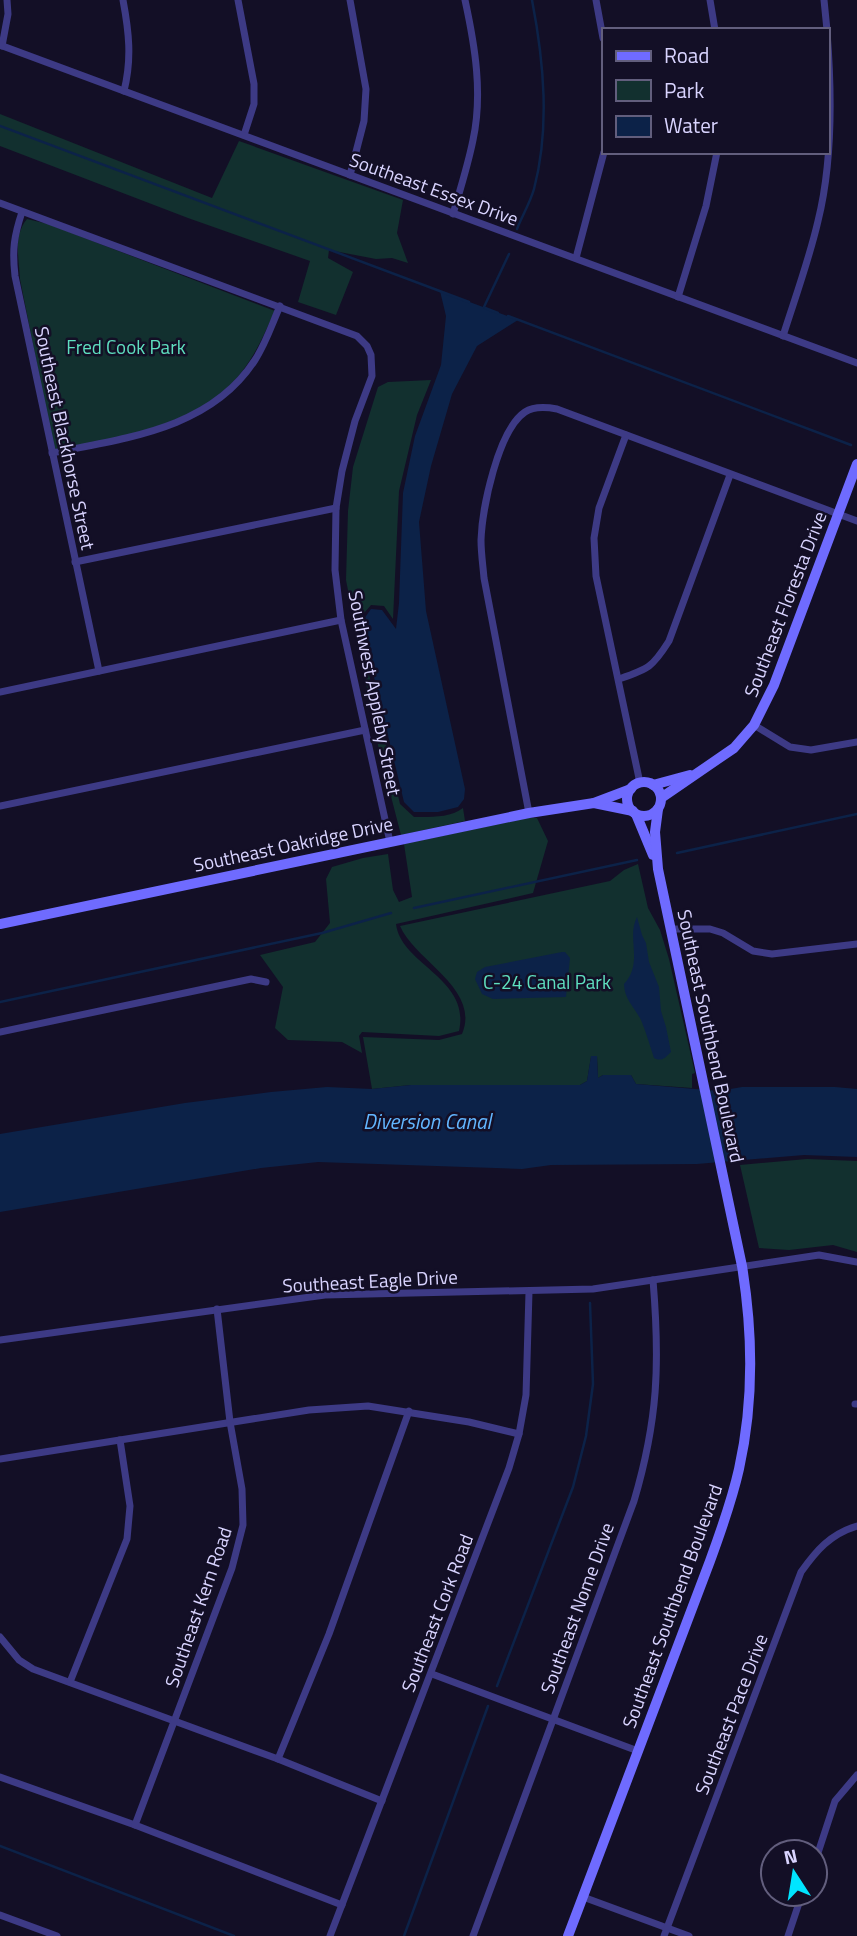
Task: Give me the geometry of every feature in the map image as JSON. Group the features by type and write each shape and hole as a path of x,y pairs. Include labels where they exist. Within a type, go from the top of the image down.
{"street":[{"path":"1,45 8,14 7,0"},
{"path":"123,0 130,33 130,68 124,91"},
{"path":"238,0 254,84 254,104 244,135"},
{"path":"350,0 366,89 364,121 350,175"},
{"path":"453,214 474,139 477,88 475,44 465,0"},
{"path":"596,0 602,32"},
{"path":"710,0 715,28"},
{"path":"824,0 827,28"},
{"name":"Southeast Essex Drive","path":"1,45 857,363"},
{"path":"829,66 829,135"},
{"path":"576,258 603,154"},
{"path":"678,298 706,206 718,154"},
{"path":"783,336 818,220 828,154"},
{"path":"0,203 279,306 255,360 229,391 186,420 149,433 52,453"},
{"name":"Southeast Blackhorse Street","path":"22,212 12,252 99,671"},
{"name":"Southwest Appleby Street","path":"279,306 357,336 368,346 372,362 372,376 348,446 336,508 335,570 341,620 390,842"},
{"path":"529,813 484,578 481,540 485,510 505,440 515,420 527,410 544,407 557,409 857,521"},
{"path":"626,435 599,508 594,538 596,576 619,679 636,786 628,798 634,812 650,815 660,804 657,788 653,785 636,786"},
{"name":"Southeast Floresta Drive","path":"660,804 697,772 734,748 754,725 774,685 857,464"},
{"path":"619,679 646,670 656,662 669,642 730,475"},
{"path":"75,562 336,508"},
{"path":"0,692 341,620"},
{"path":"754,725 790,747 811,750 857,742"},
{"path":"0,806 365,730"},
{"name":"Southeast Floresta Drive","path":"653,785 697,772"},
{"name":"Southeast Oakridge Drive","path":"0,924 529,813 594,803 636,786"},
{"name":"Southeast Oakridge Drive","path":"594,803 634,812"},
{"name":"Southeast Southbend Boulevard","path":"568,1936 710,1561 739,1470 750,1393 749,1310 742,1266 657,866 655,832 660,804"},
{"name":"Southeast Southbend Boulevard","path":"634,812 657,866"},
{"path":"671,929 710,929 723,933 753,951 772,954 857,944"},
{"path":"0,1032 251,979 266,982"},
{"name":"Southeast Eagle Drive","path":"0,1340 325,1295 593,1289 819,1255 857,1262"},
{"name":"Southeast Nome Drive","path":"472,1936 645,1466 657,1388 653,1280"},
{"name":"Southeast Cork Road","path":"330,1936 509,1468 519,1434 528,1371 529,1292"},
{"name":"Southeast Kern Road","path":"135,1825 232,1568 243,1525 242,1489 230,1422 216,1309"},
{"path":"0,1459 309,1410 369,1406 409,1411 519,1434"},
{"path":"278,1759 329,1634 409,1411"},
{"path":"70,1682 127,1539 130,1506 120,1440"},
{"name":"Southeast Pace Drive","path":"664,1936 801,1572 824,1542 857,1526"},
{"path":"0,1637 19,1660 33,1669 278,1759 382,1801"},
{"path":"432,1674 638,1751"},
{"path":"823,1838 835,1801 857,1775"},
{"path":"0,1777 135,1825 342,1905"},
{"path":"583,1897 689,1936"},
{"path":"788,1936 797,1908"},
{"path":"0,1915 57,1936"}],"green space":[{"path":"0,114 212,198 239,141 403,200 397,233 408,263 392,258 376,259 329,250 328,258 353,272 336,315 298,302 310,261 188,218 0,146"},
{"name":"Fred Cook Park","path":"27,219 48,224 275,311 250,360 233,382 212,400 188,414 136,433 54,450 20,279 18,240"},
{"path":"431,380 417,415 399,491 393,619 384,606 371,605 357,624 400,804 414,817 446,815 463,808 465,821 401,835 379,750 346,580 348,511 353,467 378,387 388,382"},
{"path":"537,818 548,841 533,893 396,924 410,951 446,985 455,998 460,1013 459,1031 439,1036 362,1032 359,1036 362,1053 342,1042 288,1040 275,1028 283,987 260,955 315,942 330,923 326,879 332,867 388,854 393,890 399,902 412,897 404,844"},
{"name":"C-24 Canal Park","path":"638,864 648,908 660,930 669,959 695,1073 692,1074 692,1088 636,1084 631,1075 603,1075 598,1078 597,1057 591,1057 587,1081 580,1085 411,1085 372,1089 363,1037 439,1040 462,1034 465,1018 455,989 408,939 400,926 610,881 624,870"},
{"path":"807,1159 857,1161 857,1252 833,1245 789,1250 759,1248 740,1165"}],"water":[{"path":"440,291 518,320 477,346 452,394 431,466 419,522 426,611 465,789 464,799 458,807 438,812 414,812 404,802 361,623 371,609 382,610 396,629 403,493 415,436 441,365 446,316"},
{"path":"637,917 659,987 661,1011 671,1052 661,1059 654,1058 641,1020 624,989 633,967 633,933"},
{"path":"562,952 570,958 566,997 493,999 482,994 475,979 477,972 485,967"},
{"name":"Diversion Canal","path":"591,1056 597,1056 598,1078 603,1075 631,1075 636,1084 719,1091 742,1087 857,1089 857,1157 804,1155 697,1164 551,1165 522,1169 318,1162 261,1168 0,1212 0,1134 185,1103 327,1087 372,1089 411,1085 580,1085 587,1081"}],"waterway":[{"path":"517,229 534,189 544,119 540,47 532,0"},
{"path":"0,126 469,302"},
{"path":"484,307 509,254"},
{"path":"485,308 498,313"},
{"path":"508,316 851,445"},
{"path":"677,853 857,814"},
{"path":"414,908 637,860"},
{"path":"0,1002 322,933 391,913"},
{"path":"497,1686 573,1487 586,1436 593,1384 590,1303"},
{"path":"404,1936 488,1706"},
{"path":"0,1846 234,1936"}]}
